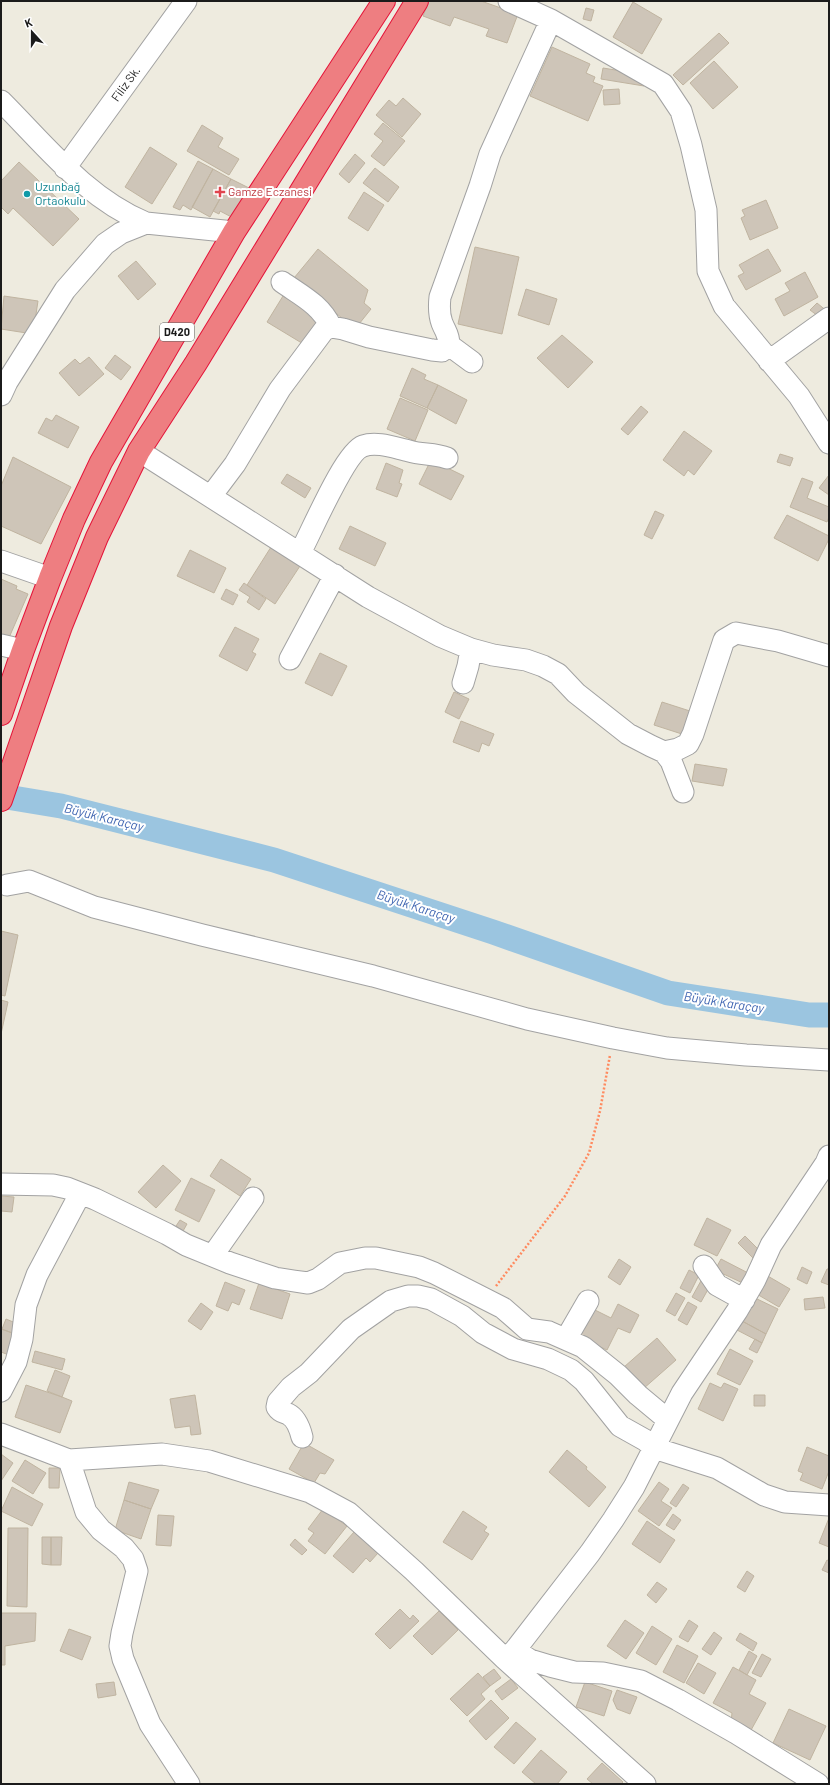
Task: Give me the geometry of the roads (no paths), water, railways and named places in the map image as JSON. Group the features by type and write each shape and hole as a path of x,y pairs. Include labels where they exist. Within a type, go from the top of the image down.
{"highway":[{"name":"D420","path":"1,714 50,578 74,519 101,462 234,232 384,1"},
{"path":"1,800 61,626 97,537 139,451 196,363 417,1"}],"street":[{"name":"Filiz Sk.","path":"65,168 186,1"},
{"path":"509,1 551,20 663,84 681,111 706,210 708,271 724,306 799,396 829,443"},
{"path":"211,496 235,464 280,389 324,330 331,327 369,337 432,350 442,351 449,345 449,336 441,322 439,307 440,297 490,154 551,20"},
{"path":"1,101 65,168 106,202 130,216 146,223 234,232"},
{"path":"3,386 65,290 105,244 121,234 146,223"},
{"path":"282,282 319,307 327,318 331,327"},
{"path":"769,361 829,318"},
{"path":"449,345 472,362"},
{"path":"300,553 342,470 357,449 365,445 387,446 410,452 430,453 447,458"},
{"path":"139,451 381,604 440,636 471,649 500,657 526,660 543,666 558,674 576,693 628,734 664,752 671,761 683,792"},
{"path":"1,561 50,578"},
{"path":"290,659 335,575"},
{"path":"664,752 678,749 688,744 693,734 724,640 736,634 778,641 829,656"},
{"path":"1,645 23,650"},
{"path":"463,682 471,649"},
{"path":"7,885 28,881 94,908 232,943 373,976 527,1019 613,1038 667,1048 829,1060"},
{"path":"510,1655 590,1553 613,1520 634,1487 682,1393 744,1300 771,1245 826,1163 829,1156"},
{"path":"1,1184 53,1185 67,1188 95,1199 167,1234 186,1245 249,1270 275,1278 308,1283 318,1279 340,1263 352,1259 376,1258 419,1267 503,1308 527,1329 548,1332 566,1338 591,1353 668,1420"},
{"path":"1,1391 16,1362 22,1339 26,1305 37,1275 80,1194"},
{"path":"213,1255 253,1198"},
{"path":"704,1266 717,1284 744,1300"},
{"path":"302,1437 300,1428 290,1415 280,1412 277,1408 278,1402 291,1387 309,1373 351,1330 391,1301 413,1296 431,1299 462,1316 483,1333 513,1349 548,1359 570,1370 584,1380 620,1426 645,1440 654,1448 717,1468 764,1495 785,1502 829,1505"},
{"path":"566,1338 588,1301"},
{"path":"1,1434 69,1460 162,1454 209,1461 310,1492 349,1513 510,1655 645,1784"},
{"path":"69,1460 86,1512 101,1530 124,1548 133,1560 137,1571 122,1633 120,1646 123,1659 150,1724 189,1784"},
{"path":"510,1655 574,1672 603,1673 641,1681 736,1733 818,1784"}],"waterway":[{"name":"Büyük Karaçay","path":"1,796 61,806 274,860 493,932 668,993 809,1015 829,1015"}],"place":[{"name":"Gamze Eczanesi","path":"220,192"},
{"name":"Uzunbağ Ortaokulu","path":"27,194"}]}
